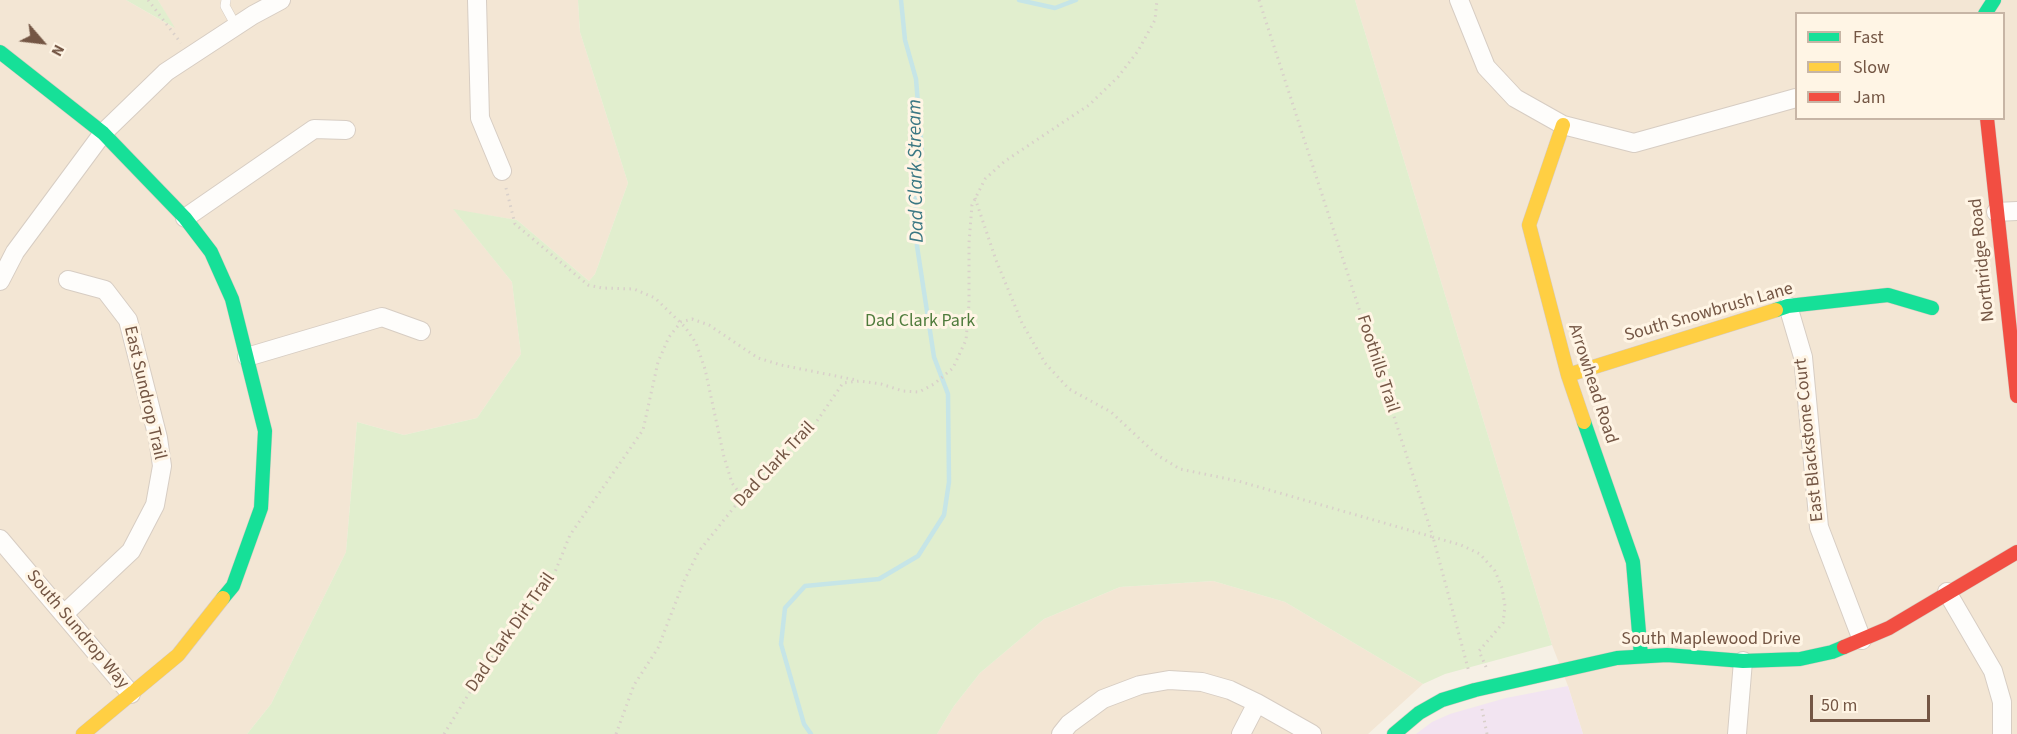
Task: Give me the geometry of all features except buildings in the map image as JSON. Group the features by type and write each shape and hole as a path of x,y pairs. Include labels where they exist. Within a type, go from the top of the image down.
{"street":[{"path":"0,281 15,252 103,133 166,72 236,26 281,0"},
{"path":"477,0 480,118 502,171"},
{"path":"1459,0 1486,67 1515,98 1563,125 1634,143 1795,99"},
{"path":"0,52 103,133 185,218 211,252 232,299 265,431 261,508 233,586 178,656 83,734"},
{"name":"Northridge Road","path":"1987,120 2017,396"},
{"name":"Arrowhead Road","path":"1563,125 1529,225 1568,375 1633,562 1641,656"},
{"path":"185,218 314,129 346,130"},
{"path":"1996,212 2017,211"},
{"name":"East Sundrop Trail","path":"64,614 131,551 155,505 162,466 158,438 128,321 105,290 68,280"},
{"name":"South Snowbrush Lane","path":"1568,375 1788,306 1888,295 1932,308"},
{"name":"East Blackstone Court","path":"1788,306 1803,357 1819,527 1862,640"},
{"path":"247,357 382,317 421,331"},
{"name":"South Sundrop Way","path":"0,539 131,694"},
{"name":"South Maplewood Drive","path":"1394,734 1419,713 1442,700 1617,658 1666,655 1743,661 1800,659 1832,652 1889,628 2017,552"},
{"path":"1947,592 1993,671 2007,725"},
{"path":"1737,734 1743,661"},
{"path":"1061,734 1069,724 1103,699 1140,685 1169,680 1202,682 1230,690 1312,734"},
{"path":"1241,734 1257,703"}],"lane":[{"path":"226,0 225,6 236,26"}],"path":[{"path":"148,0 191,56"},
{"path":"681,322 692,319 709,325 758,358 781,365 881,384 903,391 919,392 934,384 953,368 966,340 972,205 985,179 1005,162 1089,105 1118,77 1138,51 1155,20 1157,0"},
{"name":"Foothills Trail","path":"1259,0 1433,537 1470,674"},
{"path":"502,171 515,224 588,285 634,289 655,298 681,322 696,344 705,369 724,457 732,483 743,498"},
{"path":"975,198 996,260 1022,322 1045,363 1068,389 1111,412 1157,455 1180,469 1238,481 1461,545 1480,554 1495,571 1502,588 1505,606 1503,623 1479,651 1486,688 1483,718 1487,734"},
{"name":"Dad Clark Dirt Trail","path":"444,734 486,666 553,577 570,535 643,430 658,362 669,337 681,322"},
{"name":"Dad Clark Trail","path":"616,734 634,686 658,648 684,581 699,551 743,498 806,437 843,383 860,381"}],"shaded area":[{"path":"0,0 126,0 173,27 158,0 578,0 580,32 628,183 595,274 589,281 517,220 454,210 512,282 521,354 477,418 404,435 357,422 346,552 271,704 247,734 0,734"},
{"path":"1355,0 2017,0 2017,734 1583,734 1552,645"},
{"path":"1213,581 1285,602 1423,684 1368,734 937,734 954,706 980,673 1044,619 1120,587"},
{"path":"1568,686 1583,734 1416,734 1432,722 1450,714 1506,698"}],"green space":[{"path":"126,0 158,0 175,28"},
{"name":"Dad Clark Park","path":"578,0 1355,0 1552,645 1445,674 1423,684 1285,602 1213,581 1120,587 1044,619 980,673 954,706 937,734 247,734 271,704 346,552 357,422 404,435 477,418 521,354 512,282 453,209 517,220 589,281 595,274 628,183 580,32"}],"waterway":[{"name":"Dad Clark Stream","path":"811,734 804,724 781,644 785,608 805,586 879,579 918,556 944,515 949,482 948,394 934,357 917,246 914,176 922,153 916,79 905,40 901,0"},
{"name":"Dad Clark Stream","path":"1019,0 1055,8 1076,0"}],"traffic: fast":[{"path":"1986,12 1994,0"},
{"path":"0,52 103,133 185,218 211,252 232,299 265,431 261,508 233,586 223,598"},
{"path":"1776,310 1788,306 1888,295 1932,308"},
{"path":"1584,422 1633,562 1641,656"},
{"path":"1394,734 1419,713 1442,700 1475,690 1617,658 1667,655 1743,661 1800,659 1844,647"}],"traffic: slow":[{"path":"1563,125 1529,225 1568,375 1584,422"},
{"path":"1568,375 1776,310"},
{"path":"83,734 178,655 223,598"}],"traffic: jam":[{"path":"1987,120 2017,396"},
{"path":"1844,647 1889,628 2017,552"}]}
